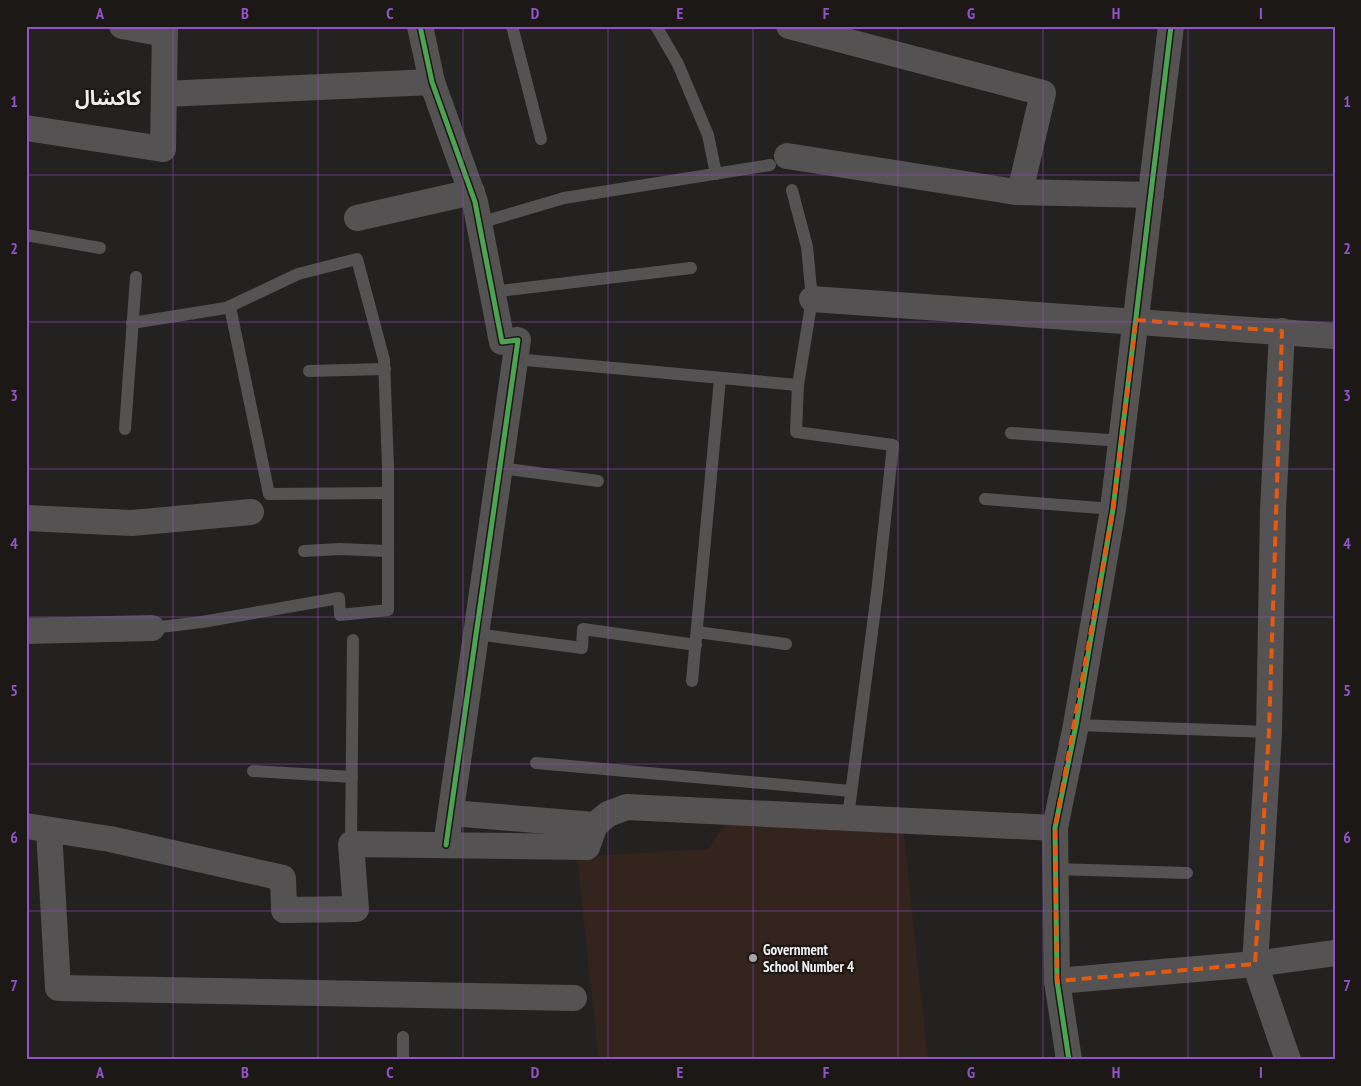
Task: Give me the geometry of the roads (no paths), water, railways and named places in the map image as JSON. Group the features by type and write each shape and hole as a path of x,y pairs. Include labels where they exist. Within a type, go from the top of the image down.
{"street":[{"path":"26,128 163,149 165,30 122,26"},
{"path":"420,26 432,82 472,192 502,342 518,340 446,845"},
{"path":"789,26 1043,93 1020,192"},
{"path":"1069,1060 1057,981 1054,828 1076,725 1113,509 1171,26"},
{"path":"164,94 432,82"},
{"path":"779,160 1020,192 1151,195"},
{"path":"357,218 472,192"},
{"path":"812,299 1136,320 1335,336"},
{"path":"1282,332 1273,510 1268,732 1255,964 1288,1060"},
{"path":"26,518 132,523 251,512"},
{"path":"26,632 152,628"},
{"path":"574,998 58,988 37,828 110,838 282,878 284,910 356,909 351,844 587,847 595,825 608,814 627,807 1054,828"},
{"path":"451,813 595,825"},
{"path":"1057,981 1255,964 1335,953"}],"lane":[{"path":"512,26 541,139"},
{"path":"656,26 678,64 708,135 716,174"},
{"path":"479,223 564,198 716,174 779,160"},
{"path":"792,190 807,247 812,299 798,385 796,432 893,445 877,593 848,817"},
{"path":"26,235 100,248"},
{"path":"132,324 230,307 298,274 357,260 384,369 388,610 340,615 340,598 202,622 152,628"},
{"path":"492,292 692,268"},
{"path":"125,429 136,277"},
{"path":"230,307 269,494 387,492"},
{"path":"515,360 798,385"},
{"path":"309,371 384,369"},
{"path":"692,681 720,378"},
{"path":"1010,433 1122,441"},
{"path":"500,468 598,480"},
{"path":"985,500 1113,509"},
{"path":"304,551 340,549 387,551"},
{"path":"476,634 582,648 583,629 786,644"},
{"path":"351,844 353,640"},
{"path":"1076,725 1268,732"},
{"path":"536,763 851,791"},
{"path":"253,770 352,776"},
{"path":"1055,869 1187,873"},
{"path":"402,1060 403,1037"}],"place":[{"name":"Government School Number 4","path":"753,958"}],"district":[{"name":"کاکشال","path":"108,98"}]}
